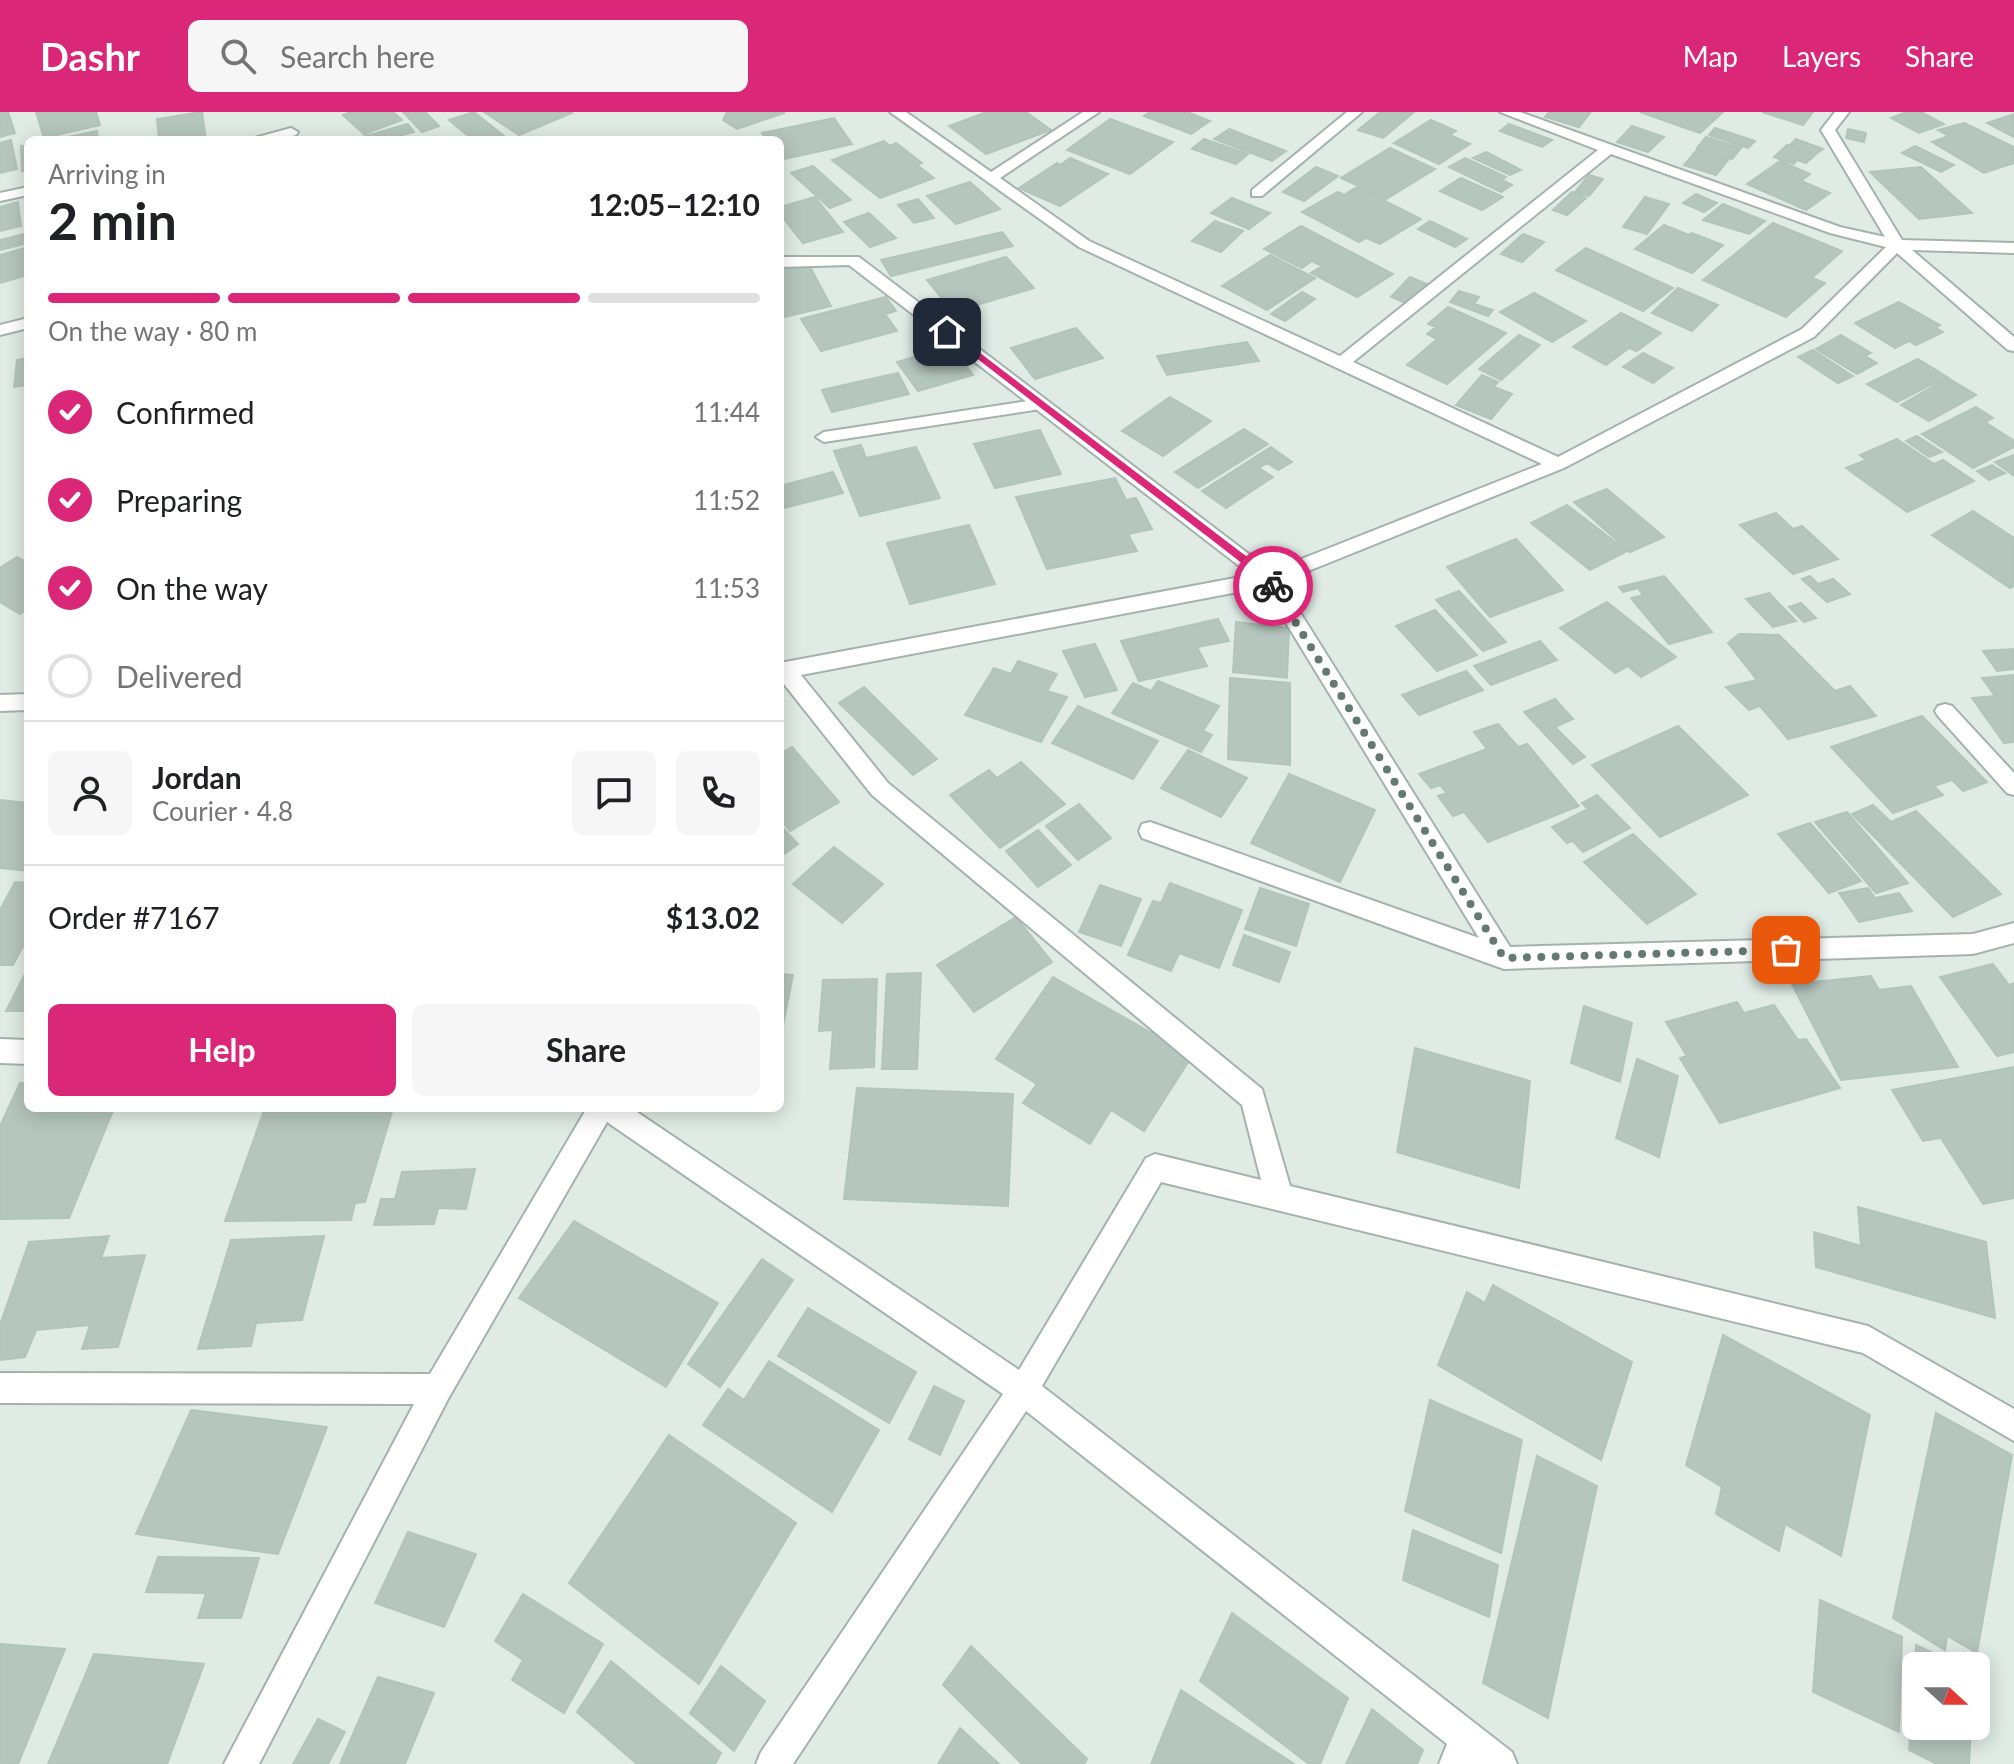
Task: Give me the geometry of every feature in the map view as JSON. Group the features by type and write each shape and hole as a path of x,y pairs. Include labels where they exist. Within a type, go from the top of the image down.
{"street":[{"path":"897,112 1084,244 1558,464"},
{"path":"991,178 1092,112"},
{"path":"1257,193 1355,112"},
{"path":"1507,112 1835,230 1897,245 2014,248"},
{"path":"1842,112 1828,130 1897,245 2014,346"},
{"path":"270,136 291,131"},
{"path":"1341,364 1608,149"},
{"path":"0,197 24,192"},
{"path":"784,670 1269,579 1558,464 1808,333 1897,245"},
{"path":"784,262 853,260 1269,579 1504,958"},
{"path":"0,330 24,324"},
{"path":"784,671 880,789 1253,1098 1279,1196"},
{"path":"0,703 24,702"},
{"path":"1150,831 1504,958 1973,944 2014,933"},
{"path":"0,1051 24,1052"},
{"path":"241,1764 438,1389 599,1112"},
{"path":"615,1112 1023,1390 1461,1751 1500,1764"},
{"path":"773,1764 1023,1390 1155,1167 1868,1340 2014,1426"},
{"path":"0,1388 438,1389"}],"lane":[{"path":"824,437 1041,404"},
{"path":"1945,711 2014,787"}],"building":[{"path":"0,112 8,112 15,133 0,137"},
{"path":"36,112 96,112 100,125 43,136"},
{"path":"202,112 205,136 159,136 157,119"},
{"path":"351,112 393,112 402,120 364,134 343,115"},
{"path":"403,112 425,112 439,126 422,132"},
{"path":"474,112 504,136 468,136 449,120"},
{"path":"484,112 571,112 572,113 519,135"},
{"path":"727,112 784,113 737,129 723,120"},
{"path":"987,112 1026,112 1051,130 986,154 949,126"},
{"path":"1150,112 1187,112 1210,121 1191,134 1144,116"},
{"path":"1380,112 1414,112 1383,138 1358,130"},
{"path":"1549,112 1590,113 1579,127 1545,117"},
{"path":"1640,112 1723,112 1700,133"},
{"path":"1762,112 1813,112 1803,125"},
{"path":"1907,112 1921,112 1944,124 1919,133 1891,118"},
{"path":"2014,114 2014,137 1987,123"},
{"path":"834,118 852,144 784,159 784,136 764,136 762,133"},
{"path":"1110,119 1173,142 1130,174 1067,150"},
{"path":"1431,120 1456,131 1450,135 1470,144 1439,164 1394,143"},
{"path":"1964,123 2014,147 2014,163 1984,173 1932,142 1949,136 1938,130"},
{"path":"408,124 414,132 400,136 366,136"},
{"path":"1509,124 1552,140 1542,147 1500,131"},
{"path":"1632,126 1664,137 1648,152 1617,142"},
{"path":"1715,128 1755,141 1748,148 1709,135"},
{"path":"1229,129 1286,151 1272,161 1214,139"},
{"path":"1848,129 1866,133 1864,142 1846,138"},
{"path":"97,131 98,136 73,136"},
{"path":"1706,137 1741,148 1732,159 1697,148"},
{"path":"1204,139 1248,154 1236,164 1192,149"},
{"path":"1796,139 1823,149 1816,154 1790,145"},
{"path":"11,140 17,169 0,173 0,143"},
{"path":"884,141 890,146 896,143 922,163 917,165 934,178 880,198 832,160"},
{"path":"1787,145 1815,155 1806,163 1797,160 1794,164 1774,157"},
{"path":"21,146 24,146 22,171"},
{"path":"1915,146 1954,165 1941,172 1902,153"},
{"path":"1390,148 1435,169 1386,199 1341,178"},
{"path":"1697,150 1728,160 1716,175 1684,165"},
{"path":"1486,152 1521,170 1510,175 1473,158"},
{"path":"1070,158 1108,174 1060,206 1019,188 1057,163 1060,165"},
{"path":"1465,158 1506,177 1502,180 1512,185 1501,192 1449,167"},
{"path":"1780,161 1810,174 1801,181 1830,193 1806,210 1747,184"},
{"path":"813,166 851,200 830,208 791,173"},
{"path":"1316,167 1338,176 1304,201 1283,192"},
{"path":"1921,167 1972,213 1919,219 1870,172"},
{"path":"1589,175 1603,179 1589,196 1575,192"},
{"path":"1461,178 1503,197 1482,210 1440,191"},
{"path":"970,182 1000,209 956,224 927,196"},
{"path":"1357,187 1421,219 1380,244 1366,238 1359,242 1302,212 1338,192 1344,195"},
{"path":"1572,192 1586,198 1567,215 1553,210"},
{"path":"1696,194 1717,203 1704,212 1683,203"},
{"path":"815,197 843,232 803,243 784,219 784,206"},
{"path":"1645,197 1669,204 1647,234 1623,227"},
{"path":"1232,198 1270,213 1249,229 1211,213"},
{"path":"918,199 934,218 914,223 898,205"},
{"path":"18,202 21,226 0,231 0,207"},
{"path":"1723,204 1765,221 1749,234 1703,220"},
{"path":"869,213 896,238 870,247 844,222"},
{"path":"1215,221 1243,231 1221,252 1192,241"},
{"path":"1430,221 1467,239 1455,247 1418,229"},
{"path":"1773,223 1842,251 1812,278 1825,283 1786,317 1703,280"},
{"path":"1664,225 1723,245 1692,273 1635,249"},
{"path":"1301,226 1393,274 1357,297 1311,273 1322,266 1312,261 1302,268 1264,249"},
{"path":"1002,232 1013,246 891,276 881,260"},
{"path":"24,234 24,244 0,250 0,240"},
{"path":"1523,234 1544,242 1522,262 1501,254"},
{"path":"24,248 24,276 0,283 0,255"},
{"path":"1586,248 1673,288 1643,311 1556,270"},
{"path":"1270,255 1315,278 1267,310 1222,286"},
{"path":"1006,257 1034,288 953,312 927,280"},
{"path":"808,263 831,306 784,317 784,268"},
{"path":"1410,277 1427,284 1408,304 1391,297"},
{"path":"1678,288 1718,305 1692,331 1652,313"},
{"path":"1459,291 1479,297 1474,304 1493,310 1488,316 1450,302"},
{"path":"1302,292 1315,299 1285,321 1271,314"},
{"path":"1534,293 1586,321 1552,342 1500,312"},
{"path":"886,297 896,311 885,314 897,331 821,351 801,319"},
{"path":"1899,302 1940,325 1936,328 1943,332 1916,345 1909,341 1895,348 1855,323"},
{"path":"1448,307 1506,333 1447,384 1407,365 1437,339 1427,334 1436,327 1428,324"},
{"path":"1621,313 1661,333 1637,351 1629,348 1606,365 1573,347"},
{"path":"1076,328 1103,358 1035,379 1011,348"},
{"path":"1519,335 1540,345 1501,380 1479,369"},
{"path":"1841,335 1871,353 1865,356 1877,363 1857,374 1816,349"},
{"path":"1247,342 1259,361 1167,375 1157,356"},
{"path":"951,346 973,375 918,391 897,362"},
{"path":"1813,350 1853,376 1838,383 1798,357"},
{"path":"1643,353 1673,368 1653,383 1623,367"},
{"path":"24,359 24,386 14,387 17,360"},
{"path":"1918,359 1947,377 1897,402 1867,384"},
{"path":"898,373 909,394 832,412 822,390"},
{"path":"1482,375 1498,382 1494,387 1512,394 1491,419 1456,405"},
{"path":"1948,378 1976,395 1929,421 1901,405"},
{"path":"1170,397 1211,421 1163,456 1122,431"},
{"path":"1976,407 1993,418 1985,422 2014,441 2014,447 1973,468 1922,434"},
{"path":"1244,429 1268,444 1198,488 1175,472"},
{"path":"1040,430 1061,474 995,488 974,444"},
{"path":"1917,436 1942,452 1929,457 1906,441"},
{"path":"1897,439 1934,464 1943,460 1974,481 1907,512 1846,468 1866,460 1860,455"},
{"path":"861,445 866,458 916,447 940,498 860,516 834,451"},
{"path":"1271,447 1292,462 1278,470 1267,463 1259,468 1273,477 1226,508 1202,491"},
{"path":"2014,455 2013,475 1995,462"},
{"path":"1992,465 2005,473 1989,480 1977,471"},
{"path":"833,472 843,493 784,508 784,485"},
{"path":"1115,478 1126,500 1136,498 1152,529 1128,534 1137,551 1047,569 1016,497"},
{"path":"1607,489 1664,537 1630,552 1574,502"},
{"path":"1567,505 1627,551 1590,570 1531,523"},
{"path":"1973,511 2014,538 2014,586 2010,588 1932,535"},
{"path":"1776,513 1793,529 1802,526 1838,559 1793,574 1740,525"},
{"path":"969,525 995,584 910,604 887,543"},
{"path":"1516,539 1563,590 1490,617 1447,567"},
{"path":"17,557 24,561 24,611 20,614 0,602 0,568"},
{"path":"1664,576 1712,632 1669,644 1631,598 1643,595 1638,588 1623,592 1619,587"},
{"path":"1810,576 1818,584 1833,579 1850,594 1827,602 1802,579"},
{"path":"1459,591 1506,642 1483,651 1436,600"},
{"path":"1769,593 1796,621 1773,627 1746,599"},
{"path":"1607,602 1676,657 1641,677 1628,666 1615,673 1560,628"},
{"path":"1801,603 1816,618 1804,622 1789,607"},
{"path":"1435,610 1477,655 1437,671 1396,626"},
{"path":"1218,619 1229,641 1197,647 1207,666 1139,681 1121,641"},
{"path":"1236,622 1289,628 1287,678 1233,672"},
{"path":"1739,634 1779,635 1835,691 1850,686 1876,716 1788,739 1760,706 1749,710 1726,687 1757,680 1728,643"},
{"path":"1540,641 1557,660 1491,685 1474,666"},
{"path":"1095,644 1117,690 1085,697 1063,651"},
{"path":"2014,649 2014,669 1997,671 1983,651"},
{"path":"1018,661 1057,674 1047,691 1067,697 1041,742 965,715 994,668 1011,674"},
{"path":"1466,671 1483,690 1419,715 1402,695"},
{"path":"2014,675 2014,742 2004,743 1972,698 1995,696 1982,678"},
{"path":"1230,678 1290,683 1290,765 1228,759"},
{"path":"1158,681 1219,706 1203,731 1212,735 1201,752 1112,713 1133,683 1151,691"},
{"path":"864,687 937,759 913,775 839,703"},
{"path":"1555,699 1573,719 1555,727 1585,757 1573,764 1524,712"},
{"path":"1078,706 1158,741 1133,779 1052,743"},
{"path":"1922,716 1987,782 1963,791 1952,780 1934,786 1943,795 1893,813 1831,747"},
{"path":"1498,724 1518,747 1527,744 1579,806 1488,842 1464,812 1453,816 1438,796 1447,793 1440,785 1431,788 1419,774 1487,749 1474,732"},
{"path":"1678,726 1748,795 1660,837 1592,765"},
{"path":"792,747 839,802 790,831 784,824 784,752"},
{"path":"1188,750 1247,778 1221,817 1161,788"},
{"path":"1021,762 1065,804 1000,848 950,795 989,770 997,778"},
{"path":"1289,774 1375,810 1340,882 1251,843"},
{"path":"1597,795 1630,828 1583,852 1573,841 1567,843 1552,827 1588,809 1582,803"},
{"path":"0,800 24,803 24,871 0,868"},
{"path":"1079,804 1111,838 1078,860 1046,826"},
{"path":"1873,805 1891,822 1916,811 2001,894 1953,917 1852,814"},
{"path":"1847,812 1908,883 1876,893 1815,822"},
{"path":"1810,823 1861,881 1829,893 1778,834"},
{"path":"784,829 798,844 784,854"},
{"path":"1038,830 1071,865 1038,887 1006,851"},
{"path":"1633,834 1696,894 1647,924 1584,862"},
{"path":"834,847 883,884 842,923 793,884"},
{"path":"15,882 24,883 24,944 13,965 0,965 0,910"},
{"path":"1170,883 1242,910 1219,968 1179,953 1171,971 1128,955 1153,901 1161,903"},
{"path":"1100,885 1141,899 1121,946 1079,932"},
{"path":"1260,888 1309,904 1296,946 1245,929"},
{"path":"1868,888 1875,898 1899,893 1912,911 1859,922 1839,893"},
{"path":"1016,917 1052,962 974,1012 937,965"},
{"path":"1244,935 1290,952 1279,982 1233,965"},
{"path":"1993,964 2009,985 2014,983 2014,1052 1997,1056 1940,977"},
{"path":"921,973 917,1069 882,1069 887,974"},
{"path":"784,974 793,975 784,1020"},
{"path":"24,976 24,1011 6,1011"},
{"path":"1871,976 1879,990 1911,986 1958,1067 1841,1080 1792,984"},
{"path":"1053,977 1192,1056 1144,1131 1111,1110 1090,1144 1023,1103 1037,1084 996,1059"},
{"path":"877,979 874,1067 830,1069 833,1030 819,1031 823,980"},
{"path":"1737,1002 1744,1013 1774,1005 1798,1040 1806,1039 1840,1088 1720,1123 1680,1058 1687,1056 1666,1022"},
{"path":"1584,1006 1632,1023 1620,1082 1571,1063"},
{"path":"1415,1048 1530,1081 1519,1188 1397,1152"},
{"path":"1637,1059 1678,1076 1659,1157 1616,1138"},
{"path":"2014,1067 2014,1198 1983,1204 1941,1138 1923,1141 1892,1090"},
{"path":"20,1083 24,1083 24,1112 112,1112 69,1218 0,1219 0,1126"},
{"path":"857,1088 1013,1094 1008,1206 844,1199"},
{"path":"264,1112 392,1112 365,1202 355,1203 351,1220 225,1221"},
{"path":"475,1169 466,1209 438,1208 434,1224 374,1225 381,1199 395,1199 402,1172"},
{"path":"1858,1207 1986,1242 1995,1318 1816,1267 1814,1232 1861,1246"},
{"path":"574,1221 718,1303 666,1387 519,1298"},
{"path":"109,1236 101,1258 145,1255 118,1347 82,1349 90,1325 36,1330 25,1357 0,1360 0,1325 29,1242"},
{"path":"324,1236 302,1320 256,1323 251,1346 198,1349 231,1240"},
{"path":"762,1259 793,1280 720,1387 688,1364"},
{"path":"1493,1285 1632,1362 1601,1460 1438,1365 1467,1292 1485,1303"},
{"path":"808,1308 916,1372 889,1423 778,1356"},
{"path":"1723,1335 1870,1415 1841,1556 1785,1524 1779,1551 1716,1514 1722,1487 1686,1465"},
{"path":"769,1361 879,1430 832,1512 703,1425 728,1389 744,1400"},
{"path":"934,1386 964,1401 940,1455 909,1439"},
{"path":"1430,1400 1522,1440 1501,1553 1405,1511"},
{"path":"191,1410 327,1427 278,1554 136,1534"},
{"path":"1936,1413 2012,1455 1977,1652 1947,1636 1945,1650 1893,1618"},
{"path":"669,1435 796,1523 699,1684 569,1583"},
{"path":"1537,1456 1597,1486 1548,1718 1483,1683"},
{"path":"1413,1530 1498,1565 1489,1617 1403,1580"},
{"path":"408,1532 476,1554 444,1627 375,1603"},
{"path":"158,1557 259,1558 241,1618 198,1618 206,1593 146,1592"},
{"path":"523,1594 603,1644 564,1713 512,1680 523,1660 495,1641"},
{"path":"1820,1600 1902,1637 1899,1732 1813,1692"},
{"path":"1232,1613 1348,1698 1320,1764 1309,1764 1200,1681"},
{"path":"0,1644 65,1649 18,1764 0,1764"},
{"path":"1916,1645 1931,1652 1916,1652"},
{"path":"971,1646 1087,1759 1084,1764 1022,1764 943,1685"},
{"path":"94,1654 204,1664 167,1764 48,1764"},
{"path":"611,1661 721,1753 715,1764 637,1764 577,1712"},
{"path":"721,1666 765,1701 734,1751 690,1713"},
{"path":"378,1677 434,1693 405,1764 340,1764"},
{"path":"1181,1690 1294,1764 1151,1764"},
{"path":"1372,1709 1423,1750 1417,1764 1346,1764"},
{"path":"318,1719 345,1732 328,1764 293,1764"},
{"path":"960,1728 999,1764 938,1764"},
{"path":"1910,1740 1970,1740 1969,1764 1937,1764 1909,1750"}],"way so far":[{"path":"1273,586 1504,958 1786,950"}],"route":[{"path":"947,332 1269,579 1273,586"}]}
